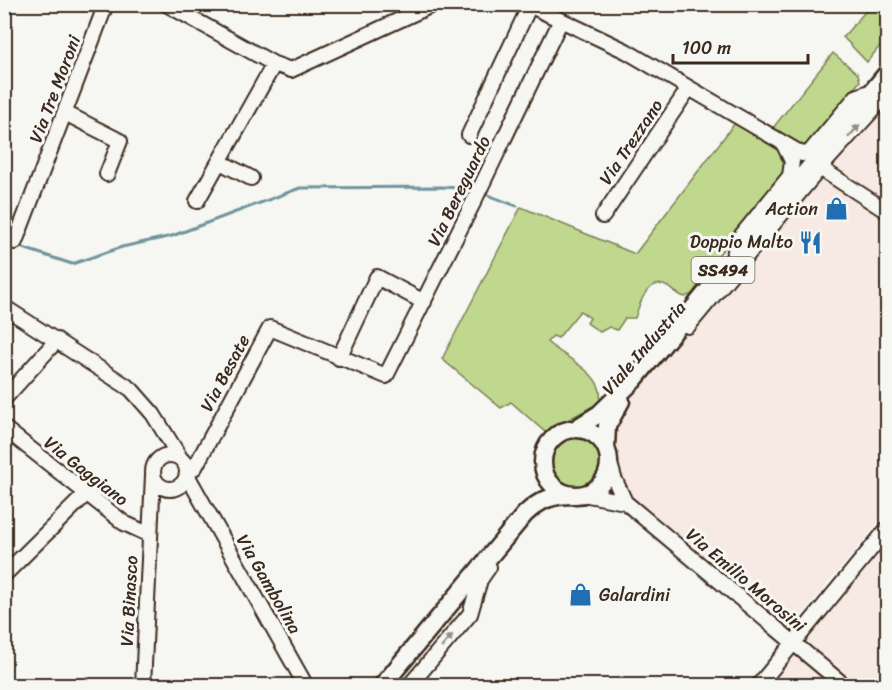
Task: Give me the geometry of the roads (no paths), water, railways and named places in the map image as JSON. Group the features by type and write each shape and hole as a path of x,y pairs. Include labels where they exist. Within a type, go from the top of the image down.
{"main road":[{"name":"SS494","path":"816,164 880,92 888,72"},
{"name":"Viale Industria","path":"525,514 544,468 544,456 548,444 562,432 575,429 599,414 634,380 734,256 816,164"},
{"name":"Viale Industria","path":"381,686 525,514 542,499 555,495 578,495 603,482 608,471 607,426 634,380"},
{"path":"575,429 593,434 608,454"},
{"path":"544,468 552,485 562,492 578,495"}],"street":[{"name":"Via Tre Moroni","path":"4,239 15,242 106,4"},
{"path":"166,4 274,64 291,70 434,4"},
{"path":"469,135 528,5 626,51 802,154 809,153 856,97 880,92"},
{"name":"Via Bereguardo","path":"386,376 561,20"},
{"path":"197,201 274,64"},
{"name":"Via Trezzano","path":"603,216 689,88"},
{"path":"65,113 120,141 107,174"},
{"path":"734,256 737,242 792,171 792,161 784,145"},
{"path":"220,162 251,178"},
{"path":"816,164 888,212"},
{"name":"Viale Industria","path":"613,414 816,164"},
{"path":"339,358 377,278 424,302"},
{"name":"Via Gambolina","path":"5,307 130,389 153,414 181,458 201,500 306,686"},
{"name":"Via Besate","path":"187,474 195,467 270,328 386,376"},
{"path":"4,399 57,340"},
{"path":"153,414 159,440 153,470 158,485 185,491 201,500"},
{"name":"Via Gaggiano","path":"4,428 85,495 124,523 150,535"},
{"path":"153,470 162,456 181,458 203,451"},
{"name":"Via Emilio Morosini","path":"608,454 614,478 625,501 845,686"},
{"name":"Via Binasco","path":"153,470 153,518"},
{"path":"171,489 183,483 187,474"},
{"name":"Via Binasco","path":"143,686 150,535 158,500 171,489"},
{"path":"4,575 85,495"},
{"path":"578,495 625,501"},
{"path":"409,686 470,614 480,580 514,536 525,514"},
{"path":"758,686 888,528"},
{"path":"373,686 421,628 438,617"}],"waterway":[{"path":"17,246 72,264 122,247 172,236 300,188 442,187 474,189"},
{"path":"482,193 517,206"}],"place":[{"name":"Action","path":"836,209"},
{"name":"Doppio Malto","path":"811,242"},
{"name":"Galardini","path":"581,595"}]}
